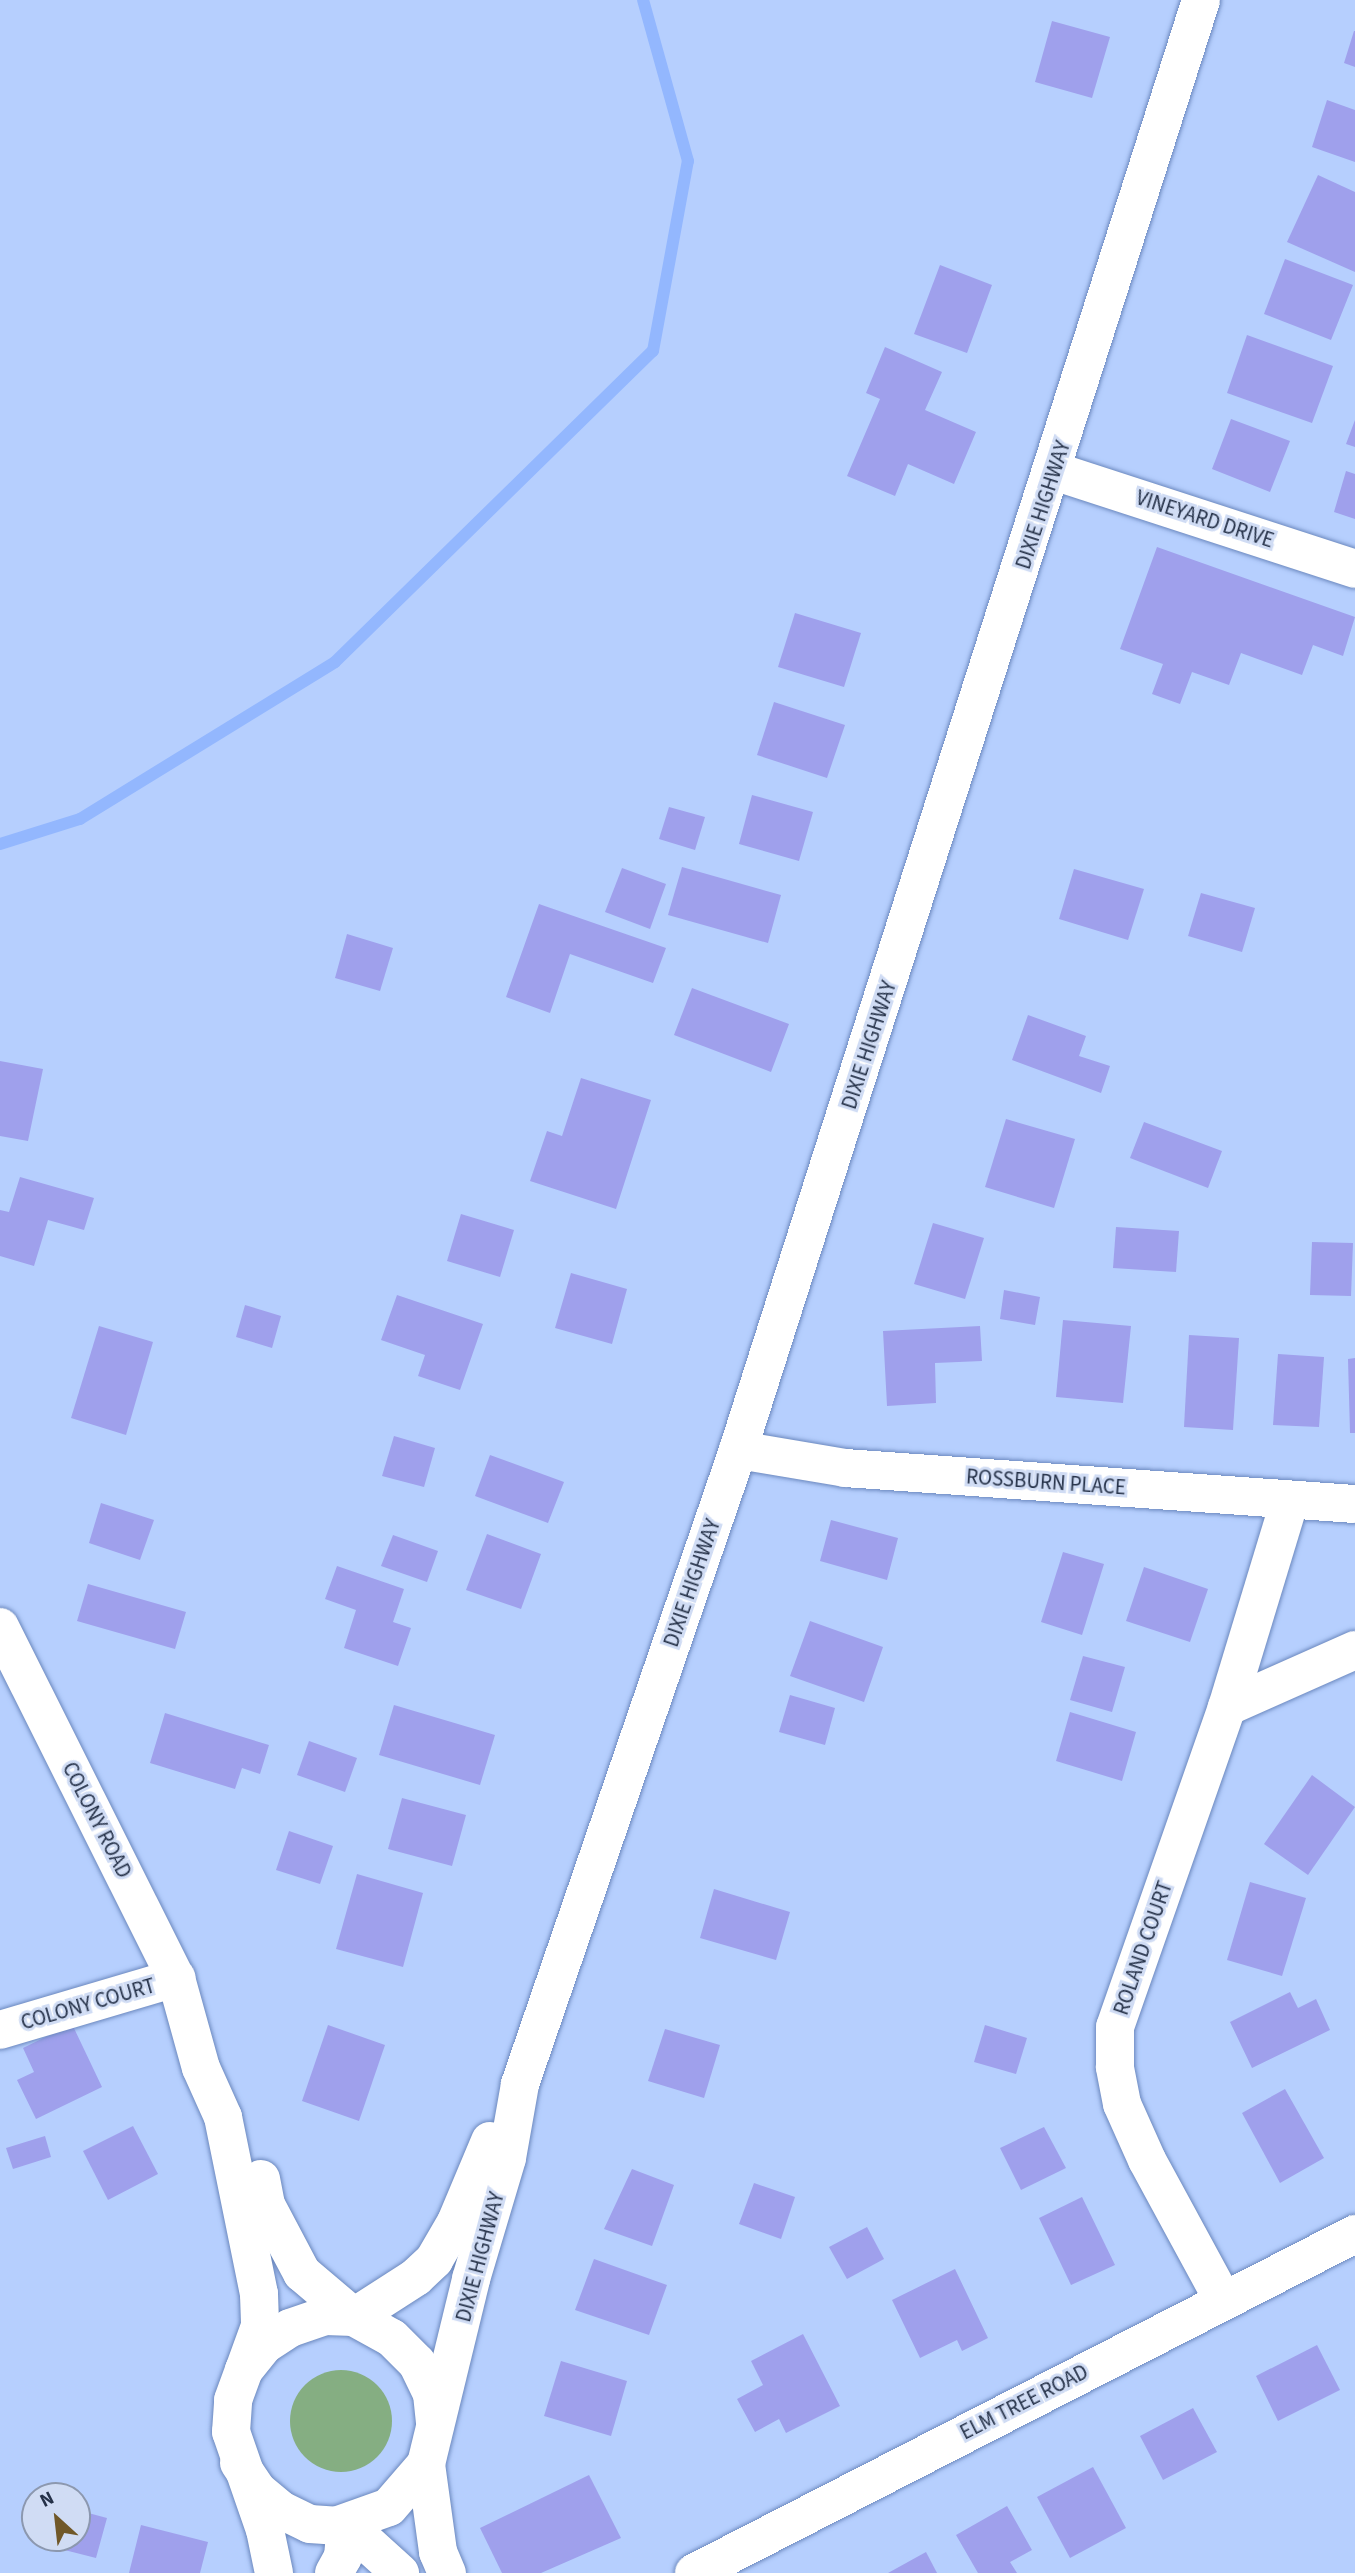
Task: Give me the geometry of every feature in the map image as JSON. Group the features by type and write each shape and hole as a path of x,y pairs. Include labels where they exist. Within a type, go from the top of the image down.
{"street":[{"name":"DIXIE HIGHWAY","path":"354,2317 394,2293 434,2260 520,2084 738,1450 1054,471 1201,0"},
{"name":"VINEYARD DRIVE","path":"1054,471 1355,569"},
{"name":"ROSSBURN PLACE","path":"738,1450 845,1468 1355,1504"},
{"name":"ROLAND COURT","path":"1223,2300 1147,2160 1122,2104 1115,2067 1115,2027 1227,1707 1290,1500"},
{"name":"COLONY ROAD","path":"0,1627 176,1978 183,2015 223,2117 250,2238 260,2326 244,2370"},
{"path":"1227,1707 1355,1650"},
{"name":"COLONY COURT","path":"0,2029 176,1978"},
{"path":"183,2015 214,2051 247,2120 265,2205 282,2242 302,2273 354,2317"},
{"name":"DIXIE HIGHWAY","path":"239,2463 257,2490 281,2510 310,2524 346,2524 388,2507 431,2447 471,2279 507,2158 520,2084"},
{"name":"ELM TREE ROAD","path":"694,2573 1355,2234"},
{"name":"DIXIE HIGHWAY","path":"274,2573 265,2530 239,2463 231,2432 233,2400 244,2370 264,2345 290,2328 325,2316 354,2317 392,2337 417,2362 432,2394 431,2447"},
{"path":"431,2447 438,2552 447,2573"},
{"path":"334,2573 343,2557 346,2524"},
{"path":"346,2524 400,2573"}],"green space":[{"path":"341,2370 360,2374 377,2385 388,2402 392,2421 388,2440 377,2457 360,2468 341,2472 322,2468 305,2457 294,2440 290,2421 294,2402 305,2385 322,2374"}],"building":[{"path":"1052,21 1110,37 1092,98 1035,82"},
{"path":"1355,31 1355,67 1344,63"},
{"path":"1327,100 1355,110 1355,162 1312,147"},
{"path":"1318,175 1355,192 1355,272 1287,242"},
{"path":"1285,259 1353,285 1331,340 1264,314"},
{"path":"940,265 992,285 967,353 914,334"},
{"path":"1247,335 1333,366 1312,423 1227,393"},
{"path":"885,347 942,372 925,410 976,432 954,484 908,464 895,496 847,476 880,399 866,393"},
{"path":"1231,419 1290,441 1270,492 1212,469"},
{"path":"1355,420 1355,447 1346,444"},
{"path":"1346,471 1355,474 1355,519 1334,512"},
{"path":"1157,547 1355,617 1343,656 1313,645 1302,675 1241,653 1229,685 1192,672 1180,704 1152,694 1163,664 1120,649"},
{"path":"795,613 861,633 844,687 778,667"},
{"path":"774,702 845,725 827,778 757,755"},
{"path":"752,795 813,812 799,861 739,844"},
{"path":"669,807 705,817 695,850 659,839"},
{"path":"682,867 781,895 768,943 668,915"},
{"path":"622,868 666,884 650,929 605,912"},
{"path":"1074,869 1144,889 1128,940 1059,919"},
{"path":"1201,893 1255,908 1242,952 1188,936"},
{"path":"539,904 666,948 653,983 570,954 550,1013 506,997"},
{"path":"347,934 393,948 380,991 335,978"},
{"path":"692,988 789,1024 771,1072 674,1035"},
{"path":"1028,1015 1086,1036 1079,1056 1110,1066 1101,1093 1012,1060"},
{"path":"0,1061 43,1069 28,1141 0,1136"},
{"path":"581,1078 651,1100 616,1209 530,1181 547,1131 562,1136"},
{"path":"1006,1119 1075,1139 1054,1208 985,1187"},
{"path":"1144,1122 1222,1151 1208,1188 1130,1158"},
{"path":"20,1177 94,1198 84,1230 48,1220 34,1266 0,1256 0,1210 9,1212"},
{"path":"461,1214 514,1230 500,1277 447,1261"},
{"path":"933,1223 984,1238 965,1299 914,1284"},
{"path":"1116,1227 1179,1231 1176,1272 1113,1268"},
{"path":"1312,1242 1353,1243 1351,1296 1310,1295"},
{"path":"571,1273 627,1289 612,1344 555,1328"},
{"path":"1004,1290 1040,1297 1035,1325 1000,1319"},
{"path":"397,1295 483,1324 460,1390 418,1376 425,1355 381,1340"},
{"path":"245,1305 281,1316 272,1348 236,1337"},
{"path":"1063,1320 1131,1326 1123,1403 1056,1397"},
{"path":"99,1326 153,1342 126,1435 71,1418"},
{"path":"980,1326 982,1361 935,1363 936,1403 887,1406 883,1331"},
{"path":"1189,1335 1239,1338 1233,1430 1184,1427"},
{"path":"1278,1354 1324,1357 1319,1427 1273,1425"},
{"path":"1355,1358 1355,1433 1350,1433 1348,1359"},
{"path":"394,1436 435,1448 424,1487 382,1476"},
{"path":"490,1455 564,1482 548,1523 475,1496"},
{"path":"101,1503 154,1520 140,1560 89,1543"},
{"path":"831,1520 898,1538 887,1580 820,1561"},
{"path":"487,1534 541,1554 521,1609 466,1590"},
{"path":"393,1535 438,1551 427,1582 381,1566"},
{"path":"1063,1552 1104,1564 1082,1635 1041,1622"},
{"path":"337,1566 404,1589 393,1622 411,1628 398,1666 344,1648 356,1610 325,1599"},
{"path":"1144,1567 1208,1589 1190,1642 1126,1621"},
{"path":"88,1584 186,1612 175,1649 77,1621"},
{"path":"810,1621 883,1647 864,1702 790,1676"},
{"path":"1083,1656 1125,1667 1112,1712 1070,1700"},
{"path":"790,1695 835,1708 825,1745 779,1732"},
{"path":"394,1705 495,1735 480,1785 379,1755"},
{"path":"1070,1712 1136,1732 1122,1781 1056,1761"},
{"path":"165,1713 269,1745 260,1774 242,1768 235,1789 150,1763"},
{"path":"309,1741 357,1758 345,1792 297,1775"},
{"path":"1312,1775 1355,1807 1308,1875 1264,1844"},
{"path":"402,1798 466,1815 452,1866 388,1849"},
{"path":"289,1831 333,1846 320,1884 276,1870"},
{"path":"357,1874 423,1893 403,1967 336,1949"},
{"path":"1250,1882 1306,1898 1282,1976 1227,1960"},
{"path":"714,1889 790,1912 776,1960 700,1938"},
{"path":"1290,1992 1298,2008 1316,1999 1330,2030 1252,2068 1230,2022"},
{"path":"72,2024 102,2087 36,2119 17,2080 34,2072 23,2048"},
{"path":"328,2025 385,2045 359,2121 302,2101"},
{"path":"985,2025 1027,2038 1016,2074 974,2062"},
{"path":"665,2029 720,2045 704,2098 648,2081"},
{"path":"1285,2089 1324,2158 1280,2183 1242,2113"},
{"path":"133,2126 158,2174 108,2200 83,2151"},
{"path":"1044,2127 1066,2168 1021,2190 1000,2148"},
{"path":"45,2136 51,2157 13,2169 6,2148"},
{"path":"632,2169 674,2185 652,2246 604,2229"},
{"path":"754,2183 795,2197 781,2239 739,2224"},
{"path":"1082,2197 1115,2265 1071,2285 1039,2218"},
{"path":"867,2227 884,2259 847,2279 829,2247"},
{"path":"594,2259 667,2285 649,2335 575,2310"},
{"path":"955,2269 988,2338 962,2351 957,2340 920,2358 892,2300"},
{"path":"803,2334 840,2406 786,2433 779,2419 755,2432 737,2399 763,2385 751,2361"},
{"path":"1317,2345 1340,2390 1278,2421 1256,2376"},
{"path":"561,2361 627,2381 611,2436 544,2416"},
{"path":"1193,2408 1217,2452 1163,2480 1140,2436"},
{"path":"1093,2467 1126,2528 1070,2558 1037,2497"},
{"path":"589,2475 621,2538 541,2573 502,2573 480,2528"},
{"path":"1007,2506 1032,2550 1010,2562 1017,2573 978,2573 956,2535"},
{"path":"91,2514 107,2518 96,2558 72,2552 91,2552"},
{"path":"141,2525 208,2542 200,2573 129,2573"},
{"path":"926,2552 937,2573 888,2573"}],"waterway":[{"path":"0,844 80,819 335,662 653,351 688,161 643,0"}]}
